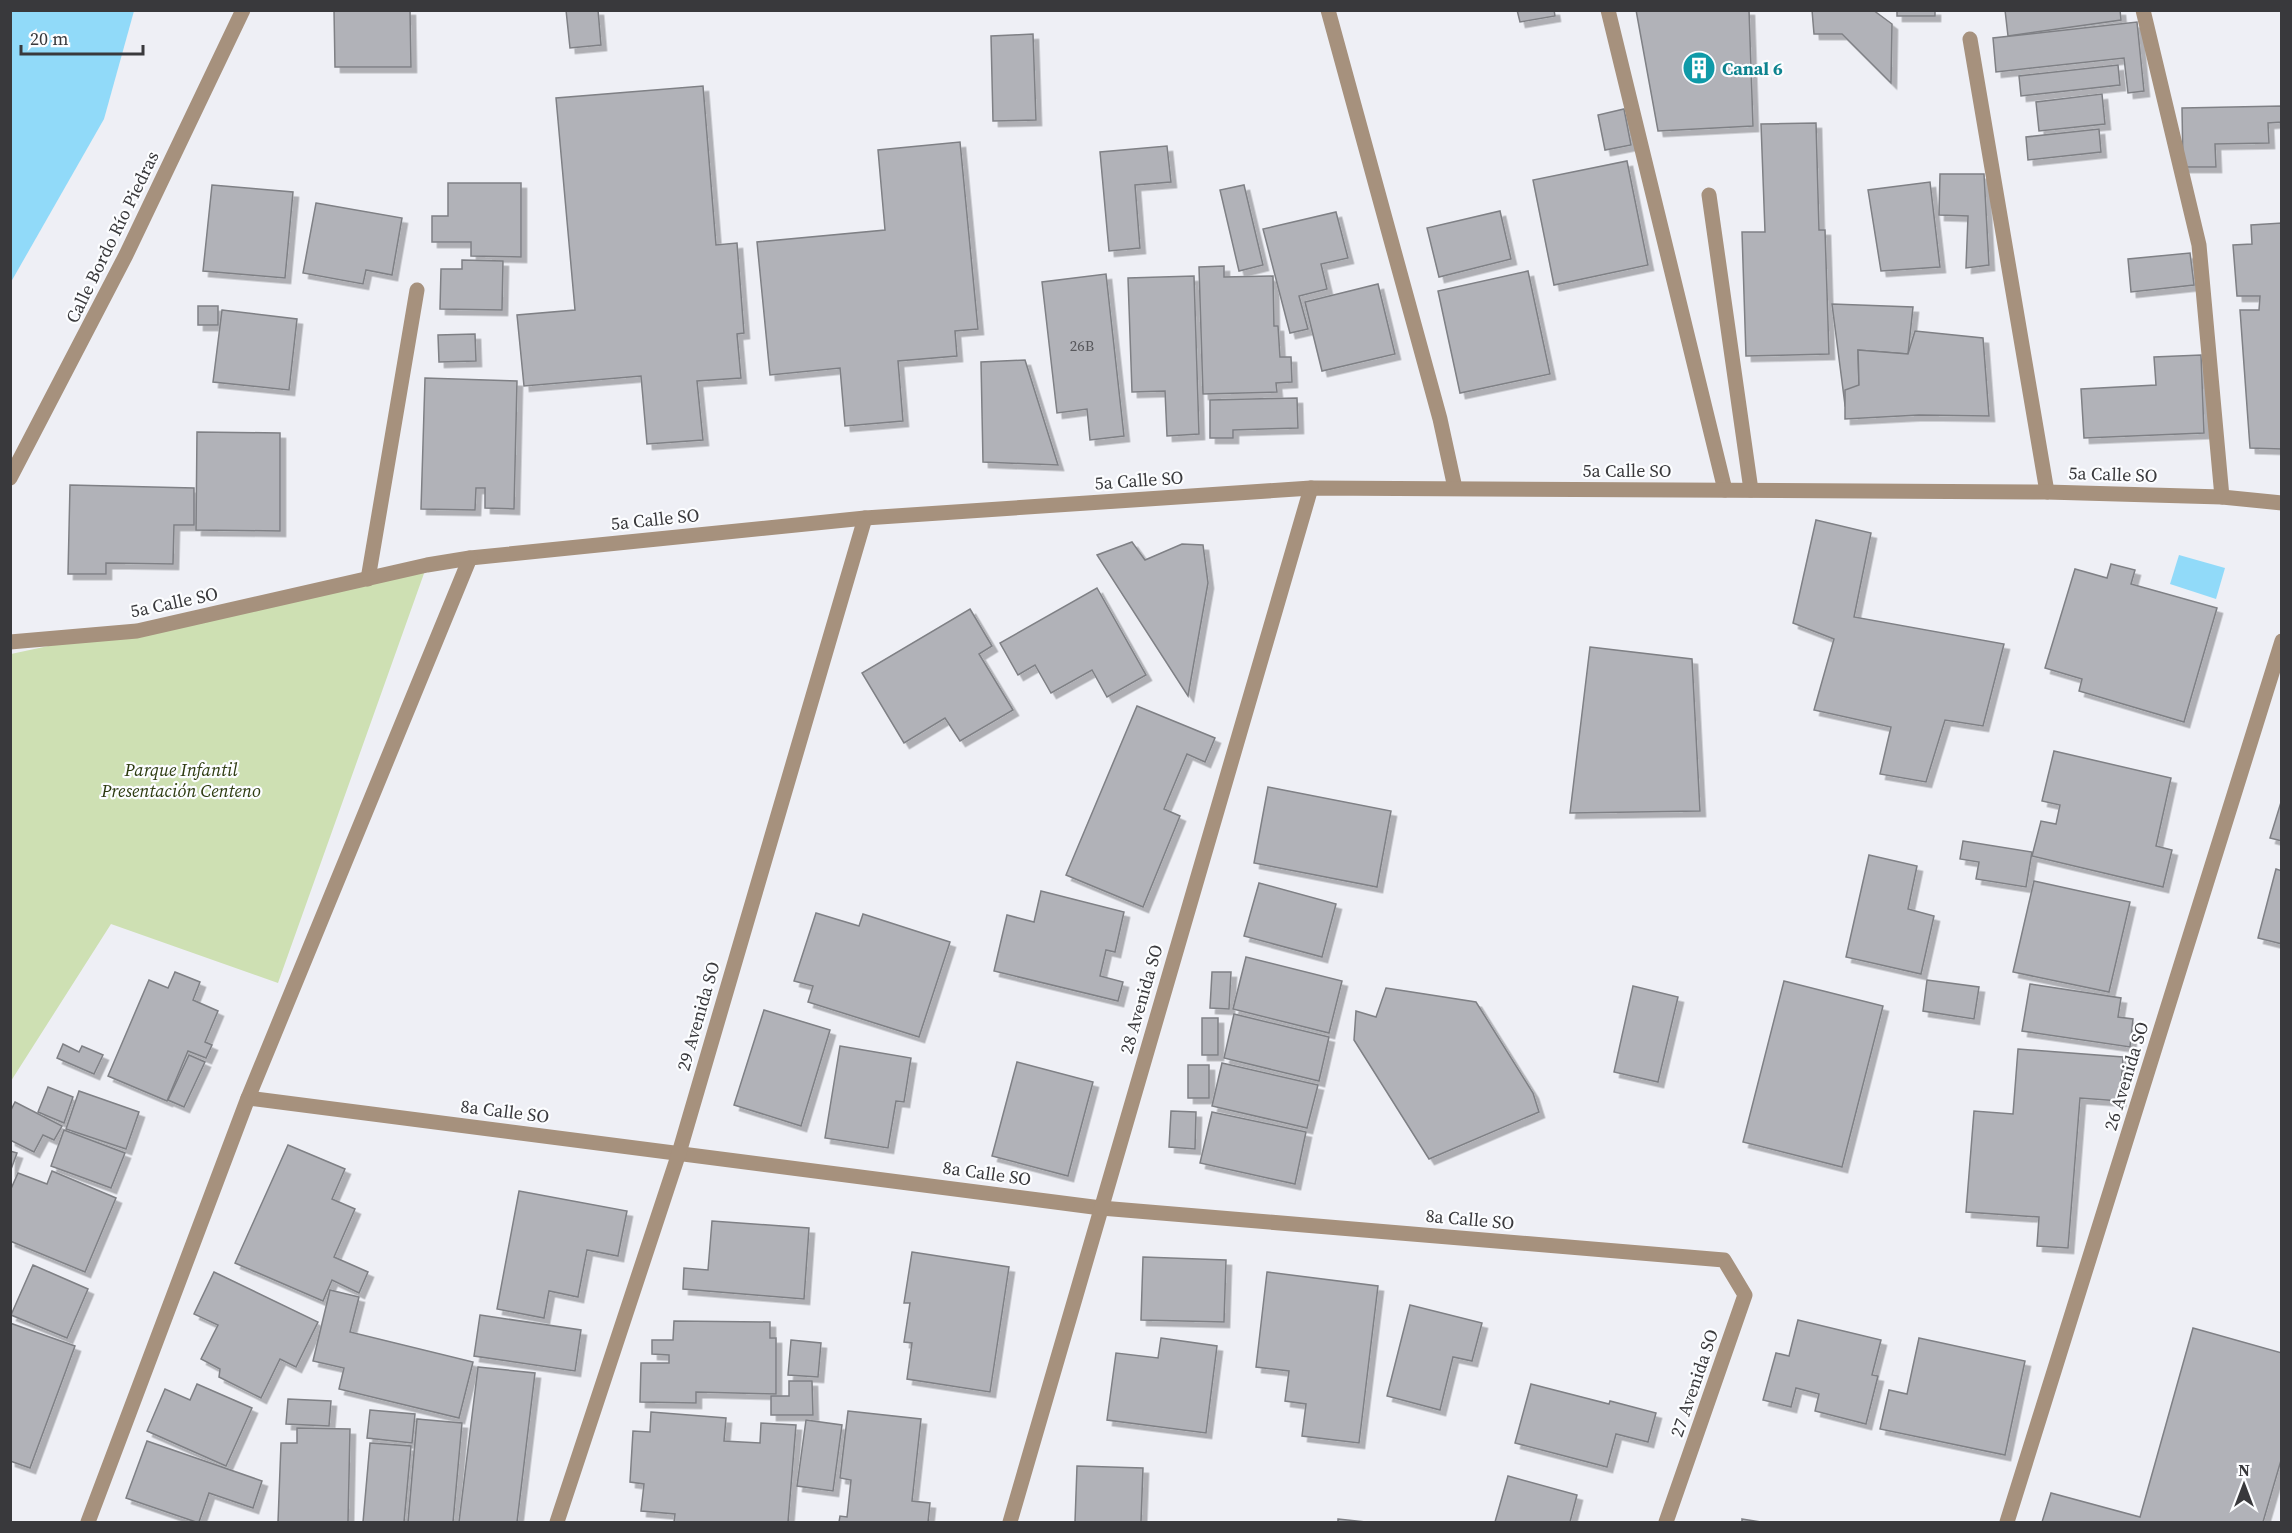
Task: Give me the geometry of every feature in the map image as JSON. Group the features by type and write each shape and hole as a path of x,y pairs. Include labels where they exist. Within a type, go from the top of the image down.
{"street":[{"name":"Calle Bordo Río Piedras","path":"10,478 126,255 243,10"},
{"path":"1328,10 1440,419 1455,488"},
{"path":"1608,10 1725,490"},
{"path":"2143,10 2199,245 2206,348 2222,497"},
{"path":"1970,39 2047,492"},
{"path":"1708,195 1751,490"},
{"path":"368,579 417,290"},
{"name":"5a Calle SO","path":"10,642 137,631 470,558 865,518 1311,488 2047,492 2222,497 2282,503"},
{"name":"28 Avenida SO","path":"1010,1522 1311,488"},
{"name":"29 Avenida SO","path":"557,1522 678,1153 865,518"},
{"path":"88,1522 248,1098 470,558"},
{"name":"26 Avenida SO","path":"2007,1522 2282,641"},
{"name":"8a Calle SO","path":"248,1098 1101,1208 1724,1260"},
{"name":"27 Avenida SO","path":"1666,1522 1745,1295 1724,1260"}],"green space":[{"name":"Parque Infantil Presentación Centeno","path":"427,565 278,983 111,924 11,1081 11,654"}],"water":[{"path":"11,10 134,11 104,119 11,282"},
{"path":"2179,555 2225,568 2216,599 2170,584"}],"building":[{"path":"334,10 410,10 411,67 335,67"},
{"path":"566,10 598,10 601,45 570,48"},
{"path":"1517,10 1554,10 1555,16 1520,22"},
{"name":"Canal 6","path":"1636,10 1749,10 1753,126 1658,131"},
{"path":"1812,10 1873,10 1892,24 1891,83 1842,34 1814,34"},
{"path":"1897,10 1935,10 1935,16 1897,16"},
{"path":"2005,10 2120,10 2121,20 2008,36"},
{"path":"2137,22 2144,91 2128,93 2124,58 1996,72 1993,38"},
{"path":"1033,34 1036,120 993,121 991,36"},
{"path":"2118,65 2120,85 2021,96 2019,76"},
{"path":"703,86 716,245 737,243 744,333 737,334 741,378 697,381 703,440 647,444 641,376 524,386 517,315 575,310 556,98"},
{"path":"2102,94 2105,124 2039,131 2036,102"},
{"path":"2282,106 2282,122 2268,123 2269,143 2215,144 2216,167 2183,167 2182,108"},
{"path":"1624,109 1631,145 1605,150 1598,115"},
{"path":"1816,123 1819,230 1825,230 1829,354 1746,356 1742,232 1765,232 1761,124"},
{"path":"2099,129 2101,152 2028,160 2026,137"},
{"path":"960,142 978,329 955,331 957,356 898,361 903,421 845,426 840,368 770,375 757,242 885,230 878,150"},
{"path":"1167,146 1171,182 1135,185 1140,248 1109,251 1100,152"},
{"path":"1627,161 1648,265 1554,285 1533,180"},
{"path":"1940,174 1984,174 1989,265 1966,268 1968,216 1939,215"},
{"path":"1930,182 1940,267 1881,271 1868,190"},
{"path":"448,183 521,183 521,257 471,256 471,242 432,242 432,216 448,216"},
{"path":"212,185 293,192 285,278 203,271"},
{"path":"1244,185 1263,265 1239,271 1220,190"},
{"path":"316,203 402,218 392,275 366,270 363,284 303,273"},
{"path":"1500,211 1511,259 1439,277 1427,228"},
{"path":"1336,212 1348,258 1321,264 1327,289 1299,296 1308,329 1290,333 1263,229"},
{"path":"2282,223 2282,449 2250,448 2240,310 2259,310 2260,296 2237,296 2233,245 2252,244 2251,225"},
{"path":"2190,253 2194,285 2131,292 2128,259"},
{"path":"462,260 503,261 502,310 440,309 441,269 462,269"},
{"path":"1224,266 1224,277 1273,276 1274,326 1278,326 1280,357 1291,357 1292,382 1276,383 1277,392 1203,394 1199,267"},
{"path":"1528,271 1550,374 1460,393 1438,291"},
{"path":"1106,274 1124,436 1090,440 1087,409 1057,413 1042,282"},
{"path":"1194,276 1199,434 1167,436 1165,391 1132,392 1128,278"},
{"path":"1378,284 1395,354 1322,371 1305,302"},
{"path":"1832,304 1913,307 1908,354 1858,350 1859,385 1845,405"},
{"path":"198,306 218,306 218,325 198,325"},
{"path":"222,310 297,319 289,390 213,382"},
{"path":"1915,331 1983,338 1989,416 1919,415 1845,419 1845,390 1859,385 1858,350 1908,354"},
{"path":"475,334 476,361 439,362 438,335"},
{"path":"2201,355 2204,433 2084,438 2081,389 2156,385 2154,357"},
{"path":"1025,360 1058,465 983,462 981,362"},
{"path":"425,378 517,381 514,509 485,508 485,488 476,488 475,510 421,509"},
{"path":"1297,398 1298,428 1233,430 1233,438 1210,438 1210,400"},
{"path":"197,432 280,433 280,531 196,530"},
{"path":"70,485 194,488 194,525 174,525 173,564 106,563 106,574 68,574"},
{"path":"1816,520 1871,533 1854,617 2004,644 1983,726 1945,720 1926,782 1880,774 1891,727 1814,710 1834,639 1793,623"},
{"path":"1132,542 1145,560 1182,544 1203,545 1208,583 1188,696 1097,555"},
{"path":"2111,564 2135,570 2131,584 2217,608 2184,722 2079,691 2082,679 2045,668 2075,569 2107,578"},
{"path":"1097,588 1146,675 1107,697 1092,670 1051,693 1035,665 1018,675 1000,643"},
{"path":"970,609 992,646 979,654 1013,710 960,741 945,718 904,743 862,673"},
{"path":"1590,647 1692,659 1700,811 1570,813"},
{"path":"1137,706 1215,738 1205,762 1187,754 1164,809 1180,816 1143,907 1066,875"},
{"path":"2054,751 2171,778 2156,846 2172,850 2163,887 2032,856 2041,821 2056,824 2060,805 2042,801"},
{"path":"1268,787 1391,811 1377,887 1254,863"},
{"path":"2282,799 2282,841 2270,838"},
{"path":"1963,841 2032,852 2026,887 1976,879 1979,862 1960,859"},
{"path":"1869,855 1917,866 1908,909 1934,916 1921,974 1846,957"},
{"path":"2276,869 2282,871 2282,944 2258,938"},
{"path":"2034,881 2130,902 2109,992 2013,972"},
{"path":"1259,883 1336,904 1322,957 1244,936"},
{"path":"1041,891 1124,912 1115,952 1106,950 1100,976 1123,982 1118,1001 994,971 1007,915 1034,922"},
{"path":"816,913 859,926 863,914 950,942 919,1037 808,1002 813,986 794,981"},
{"path":"1246,957 1342,981 1329,1033 1233,1009"},
{"path":"175,972 200,982 193,1000 218,1011 205,1042 212,1045 206,1058 188,1051 167,1101 108,1076 149,980 168,988"},
{"path":"1212,972 1231,972 1229,1009 1210,1008"},
{"path":"1927,980 1979,987 1974,1019 1923,1011"},
{"path":"1784,981 1883,1006 1842,1167 1743,1142"},
{"path":"2030,984 2121,998 2118,1017 2133,1019 2130,1047 2022,1031"},
{"path":"1633,986 1678,997 1658,1082 1614,1072"},
{"path":"1386,988 1476,1002 1533,1093 1539,1112 1429,1159 1354,1040 1356,1011 1376,1017"},
{"path":"764,1010 830,1030 801,1126 734,1105"},
{"path":"1234,1014 1329,1037 1319,1081 1224,1058"},
{"path":"1202,1018 1218,1018 1218,1055 1202,1055"},
{"path":"63,1044 79,1052 82,1046 103,1055 94,1074 57,1058"},
{"path":"840,1046 911,1058 904,1102 896,1101 888,1148 825,1138"},
{"path":"2018,1049 2123,1057 2120,1101 2080,1098 2068,1248 2037,1246 2039,1217 1966,1212 1974,1111 2013,1114"},
{"path":"189,1055 205,1062 184,1107 168,1100"},
{"path":"1017,1062 1093,1082 1068,1176 992,1156"},
{"path":"1222,1063 1318,1085 1307,1128 1212,1106"},
{"path":"1188,1065 1209,1065 1209,1098 1188,1098"},
{"path":"48,1087 73,1097 64,1123 38,1112"},
{"path":"79,1091 139,1112 126,1149 66,1129"},
{"path":"15,1102 62,1126 54,1140 43,1135 34,1152 10,1140 10,1112"},
{"path":"1171,1111 1196,1112 1195,1149 1169,1147"},
{"path":"1212,1112 1306,1132 1295,1184 1200,1163"},
{"path":"64,1130 125,1153 111,1188 51,1166"},
{"path":"288,1145 345,1169 332,1199 355,1209 334,1257 368,1272 359,1293 332,1280 323,1301 235,1263"},
{"path":"10,1151 17,1153 10,1172"},
{"path":"52,1171 116,1198 85,1272 10,1241 10,1191 18,1173 47,1184"},
{"path":"519,1191 627,1211 618,1256 587,1250 578,1297 549,1291 544,1318 497,1309"},
{"path":"712,1221 809,1228 804,1299 683,1289 684,1268 708,1270"},
{"path":"912,1252 1009,1267 990,1392 907,1379 912,1343 904,1342 910,1303 904,1303"},
{"path":"1143,1257 1226,1260 1224,1322 1141,1320"},
{"path":"33,1265 88,1289 67,1338 11,1315"},
{"path":"214,1272 318,1322 296,1367 280,1359 261,1398 219,1377 220,1369 201,1359 218,1325 194,1314"},
{"path":"1267,1272 1378,1286 1359,1443 1302,1436 1306,1404 1285,1401 1289,1371 1256,1367"},
{"path":"330,1290 359,1297 350,1332 473,1362 459,1418 339,1389 344,1368 313,1361"},
{"path":"1410,1305 1482,1323 1472,1361 1453,1357 1440,1410 1387,1396"},
{"path":"480,1315 581,1330 575,1371 474,1356"},
{"path":"1798,1320 1881,1340 1872,1375 1878,1376 1866,1424 1815,1411 1819,1394 1796,1388 1791,1407 1763,1400 1776,1353 1789,1356"},
{"path":"674,1321 770,1322 770,1338 776,1338 776,1394 696,1392 696,1403 640,1402 641,1363 669,1363 669,1355 652,1354 652,1340 673,1340"},
{"path":"10,1323 75,1346 30,1468 10,1461"},
{"path":"2193,1328 2282,1353 2282,1457 2263,1522 2042,1522 2051,1493 2140,1517"},
{"path":"1161,1338 1217,1346 1206,1433 1107,1420 1116,1353 1158,1358"},
{"path":"1919,1338 2025,1361 2005,1455 1880,1429 1889,1390 1907,1394"},
{"path":"791,1340 821,1343 818,1377 788,1375"},
{"path":"478,1367 535,1373 517,1522 459,1522"},
{"path":"789,1381 812,1381 813,1415 771,1415 771,1396 789,1396"},
{"path":"197,1384 252,1408 226,1466 147,1431 165,1389 190,1400"},
{"path":"1531,1384 1609,1404 1610,1401 1656,1413 1648,1442 1616,1434 1607,1467 1515,1443"},
{"path":"288,1399 331,1401 329,1426 286,1424"},
{"path":"370,1410 415,1414 412,1443 367,1438"},
{"path":"848,1411 921,1419 912,1501 930,1503 928,1522 839,1522 840,1516 847,1517 851,1480 840,1478"},
{"path":"651,1412 726,1418 724,1441 760,1443 761,1423 796,1425 788,1522 674,1522 675,1514 641,1511 644,1484 630,1482 633,1431 650,1432"},
{"path":"417,1419 462,1423 453,1522 408,1522"},
{"path":"806,1420 842,1425 833,1491 797,1486"},
{"path":"297,1428 350,1429 348,1522 278,1522 281,1443 297,1443"},
{"path":"147,1441 262,1481 253,1508 209,1493 199,1522 196,1522 126,1498"},
{"path":"370,1443 411,1446 404,1522 363,1522"},
{"path":"1077,1466 1143,1468 1141,1522 1075,1522"},
{"path":"1508,1476 1577,1495 1570,1522 1495,1522"},
{"path":"1338,1519 1366,1522 1338,1522"},
{"path":"1742,1519 1761,1522 1742,1522"}],"place":[{"name":"Canal 6","path":"1699,68"}]}
